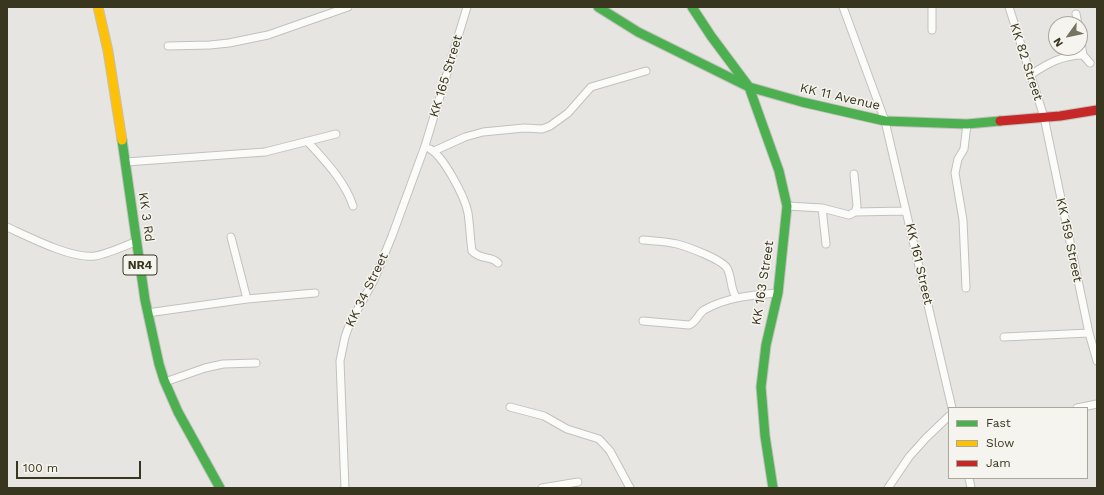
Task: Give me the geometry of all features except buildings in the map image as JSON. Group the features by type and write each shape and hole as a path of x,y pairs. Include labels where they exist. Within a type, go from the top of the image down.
{"main road":[{"name":"KK 3 Rd","path":"98,7 104,28 126,162 147,313 159,365 179,414 220,488"},
{"name":"KK 11 Avenue","path":"598,7 638,32 749,87 802,102 885,120 967,124 1060,116 1097,110"},
{"name":"KK 163 Street","path":"692,7 711,36 749,87 779,171 786,206 778,293 766,345 761,387 764,436 773,488"}],"street":[{"path":"168,46 229,43 268,35 348,7"},
{"name":"KK 165 Street","path":"425,146 467,7"},
{"name":"KK 161 Street","path":"842,7 885,120 952,407"},
{"path":"932,7 932,30"},
{"name":"KK 82 Street","path":"1009,7 1044,117"},
{"path":"1030,75 1057,59 1069,56"},
{"path":"1084,56 1090,63"},
{"path":"434,151 465,137 483,132 524,128 542,129 550,126 568,113 591,87 646,71"},
{"name":"KK 159 Street","path":"1044,117 1089,332 1097,361"},
{"path":"966,288 963,220 955,173 958,159 964,149 967,124"},
{"path":"126,162 265,152 336,134"},
{"path":"308,142 347,191 353,206"},
{"path":"425,146 434,151 455,181 463,198 468,212 472,251 476,255 485,259 493,259 498,263"},
{"name":"KK 34 Street","path":"344,488 340,361 345,337 350,323 374,280 382,262 425,146"},
{"path":"854,174 858,206 855,212"},
{"path":"786,206 822,208 849,215 855,212 906,211"},
{"path":"822,208 826,244"},
{"path":"7,227 67,253 81,255 95,256 137,242"},
{"path":"231,237 247,299"},
{"path":"643,240 676,244 716,259 722,263 729,274 732,291 736,297"},
{"path":"147,313 247,299 315,293"},
{"path":"643,321 689,325 692,324 702,311 736,297 778,293"},
{"path":"1004,337 1089,332"},
{"path":"165,382 205,368 223,364 256,363"},
{"path":"1082,407 1097,404"},
{"path":"510,407 544,416 567,429 599,439 610,451 630,488"},
{"path":"888,488 909,457 948,417"},
{"path":"542,488 578,482"}],"traffic: fast":[{"path":"598,7 638,32 749,87 802,102 885,121 967,124 1000,121"},
{"path":"692,7 711,36 749,87 779,171 787,206 778,293 766,345 761,387 765,436 773,488"},
{"path":"122,140 145,300 159,364 164,380 178,412 220,488"}],"traffic: slow":[{"path":"98,7 108,51 122,140"}],"traffic: jam":[{"path":"1000,121 1060,116 1097,110"}]}
